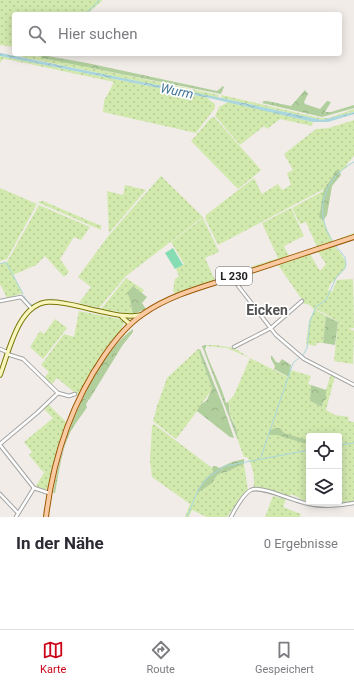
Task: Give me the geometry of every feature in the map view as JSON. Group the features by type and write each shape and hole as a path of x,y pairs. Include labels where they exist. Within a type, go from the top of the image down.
{"main road":[{"name":"L 230","path":"46,517 49,493 59,452 76,405 101,360 117,339 132,323 161,303 186,292 354,237"}],"street":[{"path":"233,277 276,335 301,356 354,385"},
{"path":"0,301 21,297 32,309"},
{"path":"234,347 271,328 302,301"},
{"path":"0,375 14,335 23,319 32,309 46,302 58,302 117,315 142,315"},
{"path":"117,315 132,323"},
{"path":"125,316 132,323"},
{"path":"0,349 23,359 58,393 70,396 75,394"},
{"path":"49,493 34,488 0,445 58,393"},
{"path":"16,517 34,488"},
{"path":"230,517 248,492 253,489 267,491 306,503 335,505 354,503"},
{"path":"0,496 18,513"}],"green space":[{"path":"0,0 102,0 89,12 12,12 12,47 0,45"},
{"path":"0,56 209,98 208,99 215,104 215,108 196,133 103,112 104,101 114,82 11,60 3,59 0,63"},
{"path":"41,56 219,95 218,98 22,57"},
{"path":"48,56 87,63 217,91 223,86 224,87 221,94 41,57"},
{"path":"305,90 308,94 304,102 305,104 320,109 327,101 331,102 325,112 331,112 354,105 354,108 322,117 262,103 267,101 291,106"},
{"path":"222,95 320,118 328,118 354,109 354,112 322,120 221,98"},
{"path":"228,102 313,122 312,126 280,119 267,129 264,126 240,145 215,116 219,107"},
{"path":"214,117 261,170 238,189 191,141 211,118"},
{"path":"354,120 354,156 347,164 347,167 334,174 324,189 218,245 205,218 206,215 254,178 262,194 278,184 282,190 291,185 287,173 293,170 284,154 316,129 329,128"},
{"path":"339,170 341,175 332,186 327,215 323,221 319,217 324,189 335,171"},
{"path":"161,176 203,217 126,276 99,308 79,303 91,287 78,277 109,235"},
{"path":"125,185 146,190 109,233 107,191 123,195"},
{"path":"0,188 37,204 7,259 0,261"},
{"path":"325,190 320,210 321,220 324,220 333,241 354,233 354,235 317,247 306,222 300,224 292,208"},
{"path":"43,201 101,225 101,230 37,202"},
{"path":"39,205 90,227 81,240 74,237 60,259 69,272 64,277 45,256 36,265 13,275 23,293 7,298 0,284 0,263 7,262"},
{"path":"291,208 304,236 284,246 289,256 235,274 232,273 278,258 262,223"},
{"path":"203,218 219,252 205,258 215,280 175,294 173,290 175,279 179,276 176,269 184,264 171,242"},
{"path":"334,246 343,256 346,263 345,269 331,283 328,290 332,292 337,280 353,279 354,328 349,328 354,331 353,364 334,361 338,322 346,326 316,309 326,316 323,343 317,343 316,346 306,344 309,321 314,310 310,305 302,303 303,301 278,265 310,254 320,271 326,264 318,252"},
{"path":"173,248 183,265 175,269 165,253"},
{"path":"126,278 144,290 142,293 133,286 129,295 133,314 101,309"},
{"path":"133,286 147,297 142,303 146,309 133,314 127,293"},
{"path":"79,311 119,319 124,323 122,327 123,329 79,396 57,378 51,385 44,378 49,372 41,365 64,334 74,337"},
{"path":"326,316 338,322 335,345 323,343"},
{"path":"55,319 67,328 43,359 30,347 40,331 44,334"},
{"path":"133,329 133,332 122,346 89,400 83,398 98,370 111,352"},
{"path":"206,345 234,348 250,358 227,348"},
{"path":"206,345 205,349 207,356 226,403 228,402 229,404 230,415 237,432 237,438 202,346"},
{"path":"198,349 200,349 199,352 212,388 198,410 176,439 153,421 167,378"},
{"path":"200,349 234,438 230,437 197,411 200,405 207,400 212,388 199,352"},
{"path":"271,356 276,362 279,363 282,359 291,365 289,377 274,369 275,366"},
{"path":"250,358 288,377 291,370 311,376 308,384 311,385 310,401 322,407 323,402 326,399 326,390 331,374 335,376 326,410 335,415 349,417 348,421 354,422 354,502 342,503 342,433 306,433 306,501 291,494 290,496 261,488 253,488 254,476 252,467 247,457 244,457 237,438 237,430 230,414 230,406 228,402 234,395"},
{"path":"311,385 326,390 326,399 323,402 322,407 310,401"},
{"path":"83,398 88,400 86,405 87,407 74,426 65,446"},
{"path":"48,404 66,422 48,488 45,490 36,486 46,469 43,472 29,455 32,452 24,442 53,418 44,409"},
{"path":"154,424 212,468 213,472 204,480 197,491 200,491 214,480 218,474 244,464 248,490 227,517 207,517 192,510 189,517 185,517 190,504 152,477 150,461 152,426"},
{"path":"275,428 280,428 284,433 306,440 306,443 277,435 269,435 269,431"},
{"path":"64,449 61,463 55,493 53,493"},
{"path":"244,459 244,464 218,474 212,483 199,492 197,491 204,480 213,472 213,466 219,468 232,462"},
{"path":"273,496 286,499 283,507 301,514 300,517 265,517"}],"water":[{"name":"Wurm","path":"0,53 322,120 354,112 354,114 328,122 313,122 209,98 0,56"}],"waterway":[{"path":"87,12 99,0"},
{"path":"333,242 323,220 324,197 328,187 335,177 343,169 354,162"},
{"path":"303,355 307,348 310,321 316,307 326,300 336,278 346,265 345,257 335,245"},
{"path":"0,264 6,262 23,294"},
{"path":"24,296 32,305 53,299"},
{"path":"81,305 98,309"},
{"path":"261,457 293,363 300,357"},
{"path":"342,445 354,443"},
{"path":"187,517 198,490 207,478 225,466 306,451"}],"district":[{"name":"Eicken","path":"267,310"}]}
